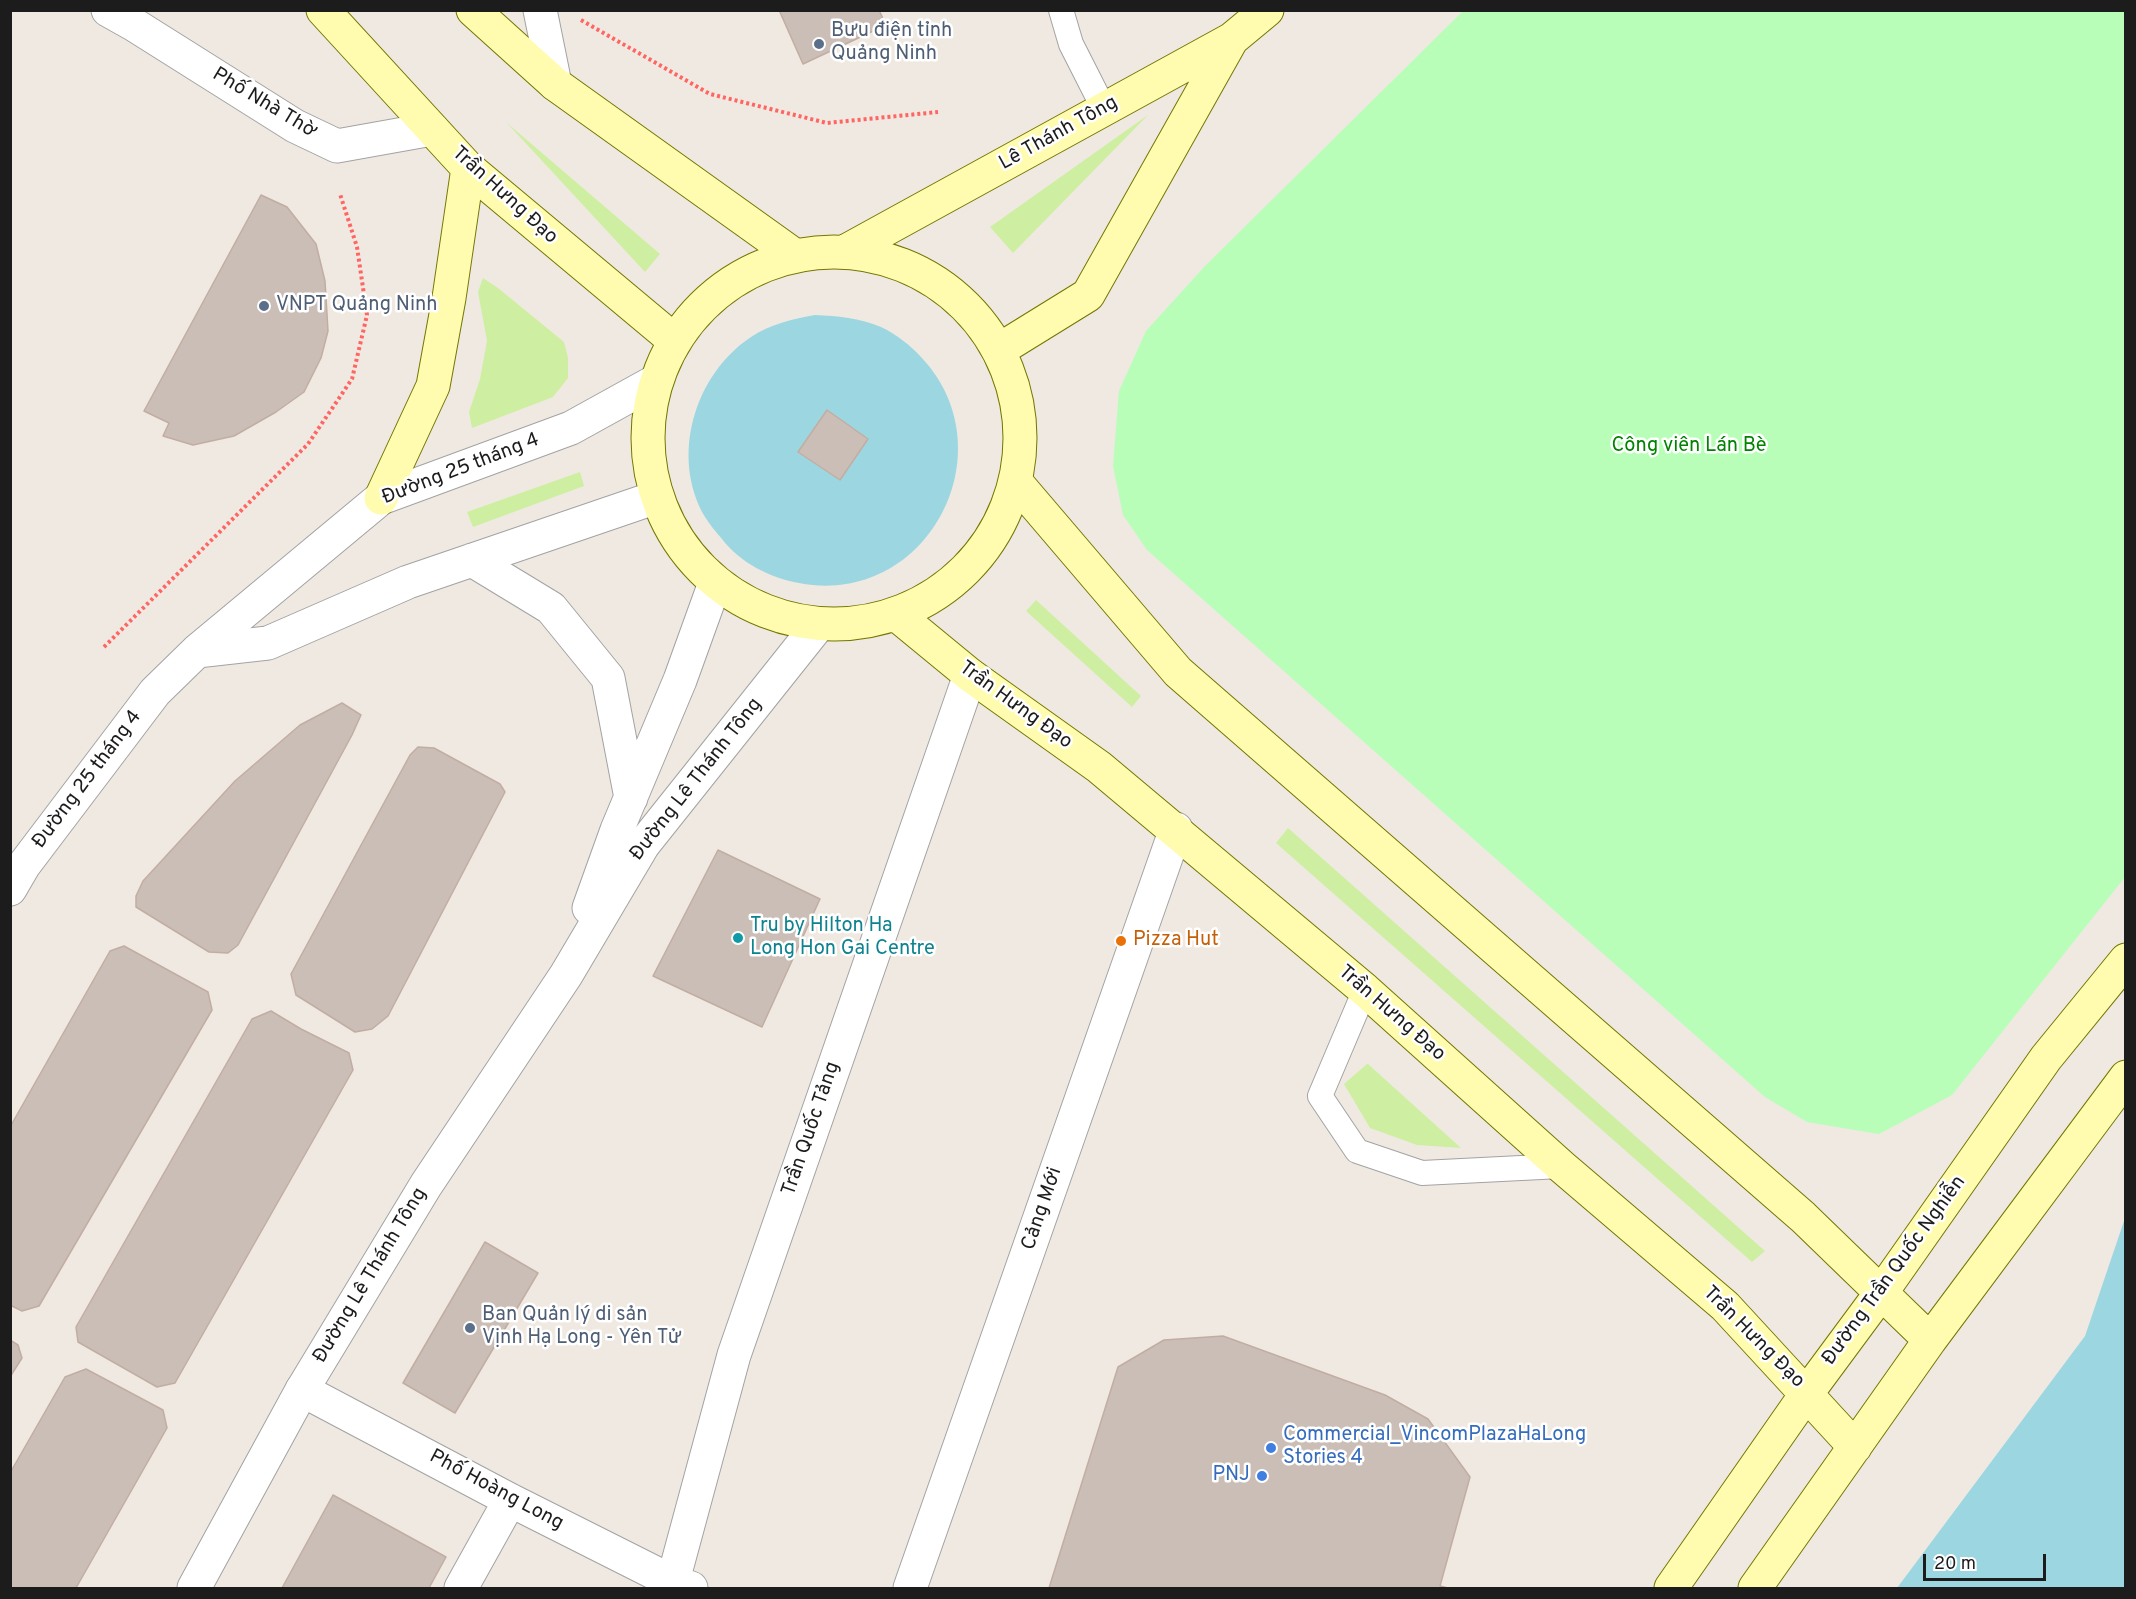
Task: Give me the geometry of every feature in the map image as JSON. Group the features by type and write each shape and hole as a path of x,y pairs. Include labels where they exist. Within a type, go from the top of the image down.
{"main road":[{"name":"Trần Hưng Đạo","path":"323,10 468,168 675,341"},
{"path":"473,10 555,84 794,255"},
{"name":"Lê Thánh Tông","path":"846,251 1232,39 1267,10"},
{"path":"999,350 1088,295 1232,39"},
{"path":"381,498 433,386 449,298 468,168"},
{"path":"846,251 891,260 916,270 947,289 974,314 999,350 1014,392 1020,436 1015,481 1006,508 993,533 957,576 935,594 897,615 850,624 819,624 773,614 747,603 715,582 691,558 671,529 657,498 649,459 648,419 656,381 675,341 698,311 726,285 758,267 794,255 846,251"},
{"path":"1015,481 1178,672 1803,1217 1930,1340"},
{"name":"Trần Hưng Đạo","path":"897,615 970,675 1099,767 1176,829 1365,990 1561,1166 1725,1306 1855,1447"},
{"name":"Đường Trần Quốc Nghiễn","path":"1671,1588 2046,1058 2126,960"},
{"path":"1755,1588 1930,1340 2126,1077"}],"street":[{"name":"Phố Nhà Thờ","path":"108,10 295,126 337,146 432,129"},
{"path":"540,10 555,84"},
{"name":"Đường 25 tháng 4","path":"10,889 24,865 155,692 197,651 381,498 571,428 656,381"},
{"path":"197,651 268,643 408,582 657,498"},
{"path":"472,560 551,608 608,678 631,798"},
{"name":"Đường Lê Thánh Tông","path":"566,975 616,830 680,680 715,582"},
{"name":"Đường Lê Thánh Tông","path":"194,1588 302,1390 426,1185 566,975 643,845 819,624"},
{"name":"Trần Quốc Tảng","path":"678,1586 734,1355 970,675"},
{"name":"Cảng Mới","path":"910,1588 1176,829"},
{"name":"Phố Hoàng Long","path":"302,1390 678,1586"},
{"path":"461,1588 510,1500"}],"lane":[{"path":"1061,10 1071,44 1104,109"},
{"path":"1365,990 1320,1096 1357,1151 1422,1173 1561,1166"}],"path":[{"path":"577,17 710,94 827,123 938,112"},
{"path":"104,647 308,444 352,379 367,315 357,247 340,194"}],"green space":[{"name":"Công viên Lán Bè","path":"1464,10 2125,11 2125,877 1952,1095 1879,1134 1807,1122 1765,1097 1147,550 1123,515 1113,466 1119,391 1146,331 1205,266"},
{"path":"1148,115 1013,253 990,227"},
{"path":"507,123 660,254 645,272"},
{"path":"483,278 564,342 568,358 568,378 553,397 472,428 469,412 480,379 487,341 478,292"},
{"path":"580,472 584,486 473,527 467,512"},
{"path":"1036,600 1141,696 1132,707 1026,611"},
{"path":"1288,828 1765,1251 1752,1262 1276,843"},
{"path":"1367,1064 1461,1148 1417,1145 1370,1128 1344,1084"}],"water":[{"path":"815,315 865,321 903,340 921,357 947,395 957,435 955,476 941,515 917,547 885,571 845,584 788,581 747,562 729,548 705,517 695,494 689,469 689,444 702,395 715,373 731,353 758,332","holes":["827,411 868,439 840,480 798,452"]},
{"path":"2125,1218 2125,1588 1897,1588 2085,1336"}],"building":[{"name":"Bưu điện tỉnh Quảng Ninh","path":"779,10 879,10 886,25 803,64"},
{"name":"VNPT Quảng Ninh","path":"261,195 287,207 316,244 325,281 328,331 321,358 304,392 276,412 234,436 193,445 163,436 169,423 144,411"},
{"path":"827,410 868,439 840,480 798,452"},
{"path":"342,703 361,715 238,945 228,953 209,952 136,907 136,896 143,881 235,781 300,725"},
{"path":"418,747 434,748 500,784 505,792 388,1016 372,1029 355,1032 296,995 291,974 410,755"},
{"name":"Tru by Hilton Ha Long Hon Gai Centre","path":"718,850 820,899 762,1027 653,976"},
{"path":"124,946 208,992 212,1010 39,1306 22,1311 10,1305 10,1127 110,951"},
{"path":"271,1011 349,1053 353,1070 175,1383 157,1387 78,1342 76,1327 252,1019"},
{"name":"Ban Quản lý di sản Vịnh Hạ Long - Yên Tử","path":"485,1242 538,1273 455,1413 403,1383"},
{"name":"Commercial_VincomPlazaHaLong Stories 4","path":"1223,1336 1385,1395 1428,1419 1470,1477 1440,1586 1448,1588 1049,1588 1118,1367 1164,1340"},
{"path":"10,1340 18,1345 22,1358 10,1377"},
{"path":"86,1369 163,1410 167,1428 76,1588 10,1588 10,1473 65,1377"},
{"path":"333,1495 446,1557 429,1588 282,1588"}],"place":[{"name":"Bưu điện tỉnh Quảng Ninh","path":"819,44"},
{"name":"VNPT Quảng Ninh","path":"264,306"},
{"name":"Tru by Hilton Ha Long Hon Gai Centre","path":"738,938"},
{"name":"Pizza Hut","path":"1121,941"},
{"name":"Ban Quản lý di sản Vịnh Hạ Long - Yên Tử","path":"470,1328"},
{"name":"Commercial_VincomPlazaHaLong Stories 4","path":"1271,1448"},
{"name":"PNJ","path":"1262,1476"}]}
